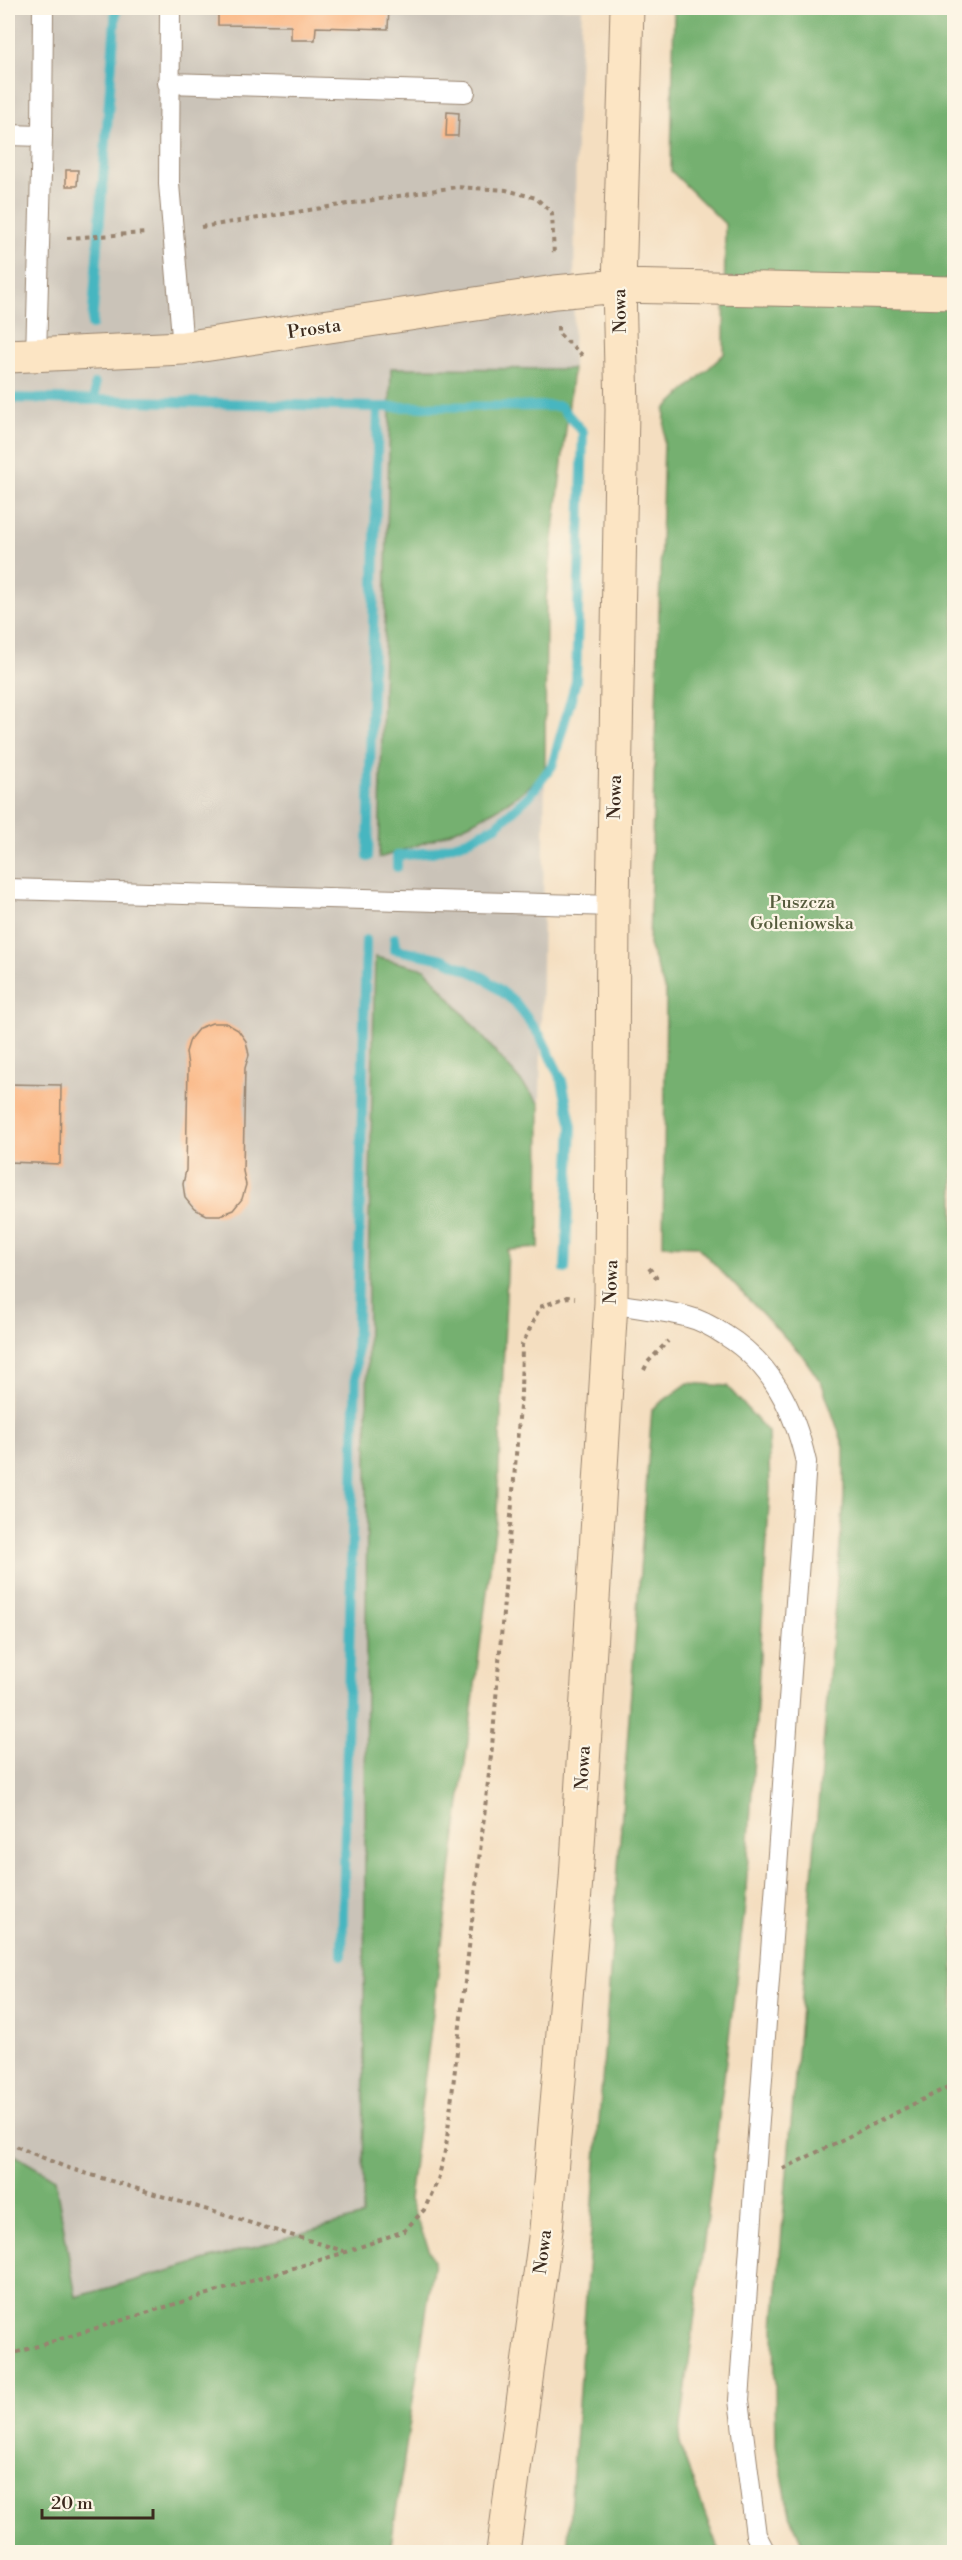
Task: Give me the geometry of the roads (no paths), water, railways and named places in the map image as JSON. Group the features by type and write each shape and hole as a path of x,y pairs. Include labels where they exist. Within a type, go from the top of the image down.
{"street":[{"name":"Nowa","path":"503,2553 546,2230 561,2057 576,1879 611,1303 613,906 622,410 619,286 627,8"},
{"name":"Prosta","path":"22,356 183,348 555,292 619,286 954,293"}],"lane":[{"path":"22,356 40,240 43,8"},
{"path":"170,8 169,184 183,348"},
{"path":"168,83 465,92"},
{"path":"8,135 42,136"},
{"path":"8,889 613,906"},
{"path":"611,1303 689,1317 710,1326 738,1343 763,1366 783,1393 799,1430 806,1462 739,2400 756,2535 765,2553"}],"waterway":[{"path":"92,325 116,8"},
{"path":"95,384 95,400 378,407 560,406 583,432 576,681 552,766 529,796 496,826 466,841 432,852 397,856 397,867"},
{"path":"8,398 95,400"},
{"path":"368,857 378,407"},
{"path":"395,938 394,949 443,959 483,977 515,1002 541,1037 562,1081 572,1127 565,1269"},
{"path":"342,1955 366,940"}],"park label":[{"name":"Puszcza Goleniowska","path":"802,912"}]}
